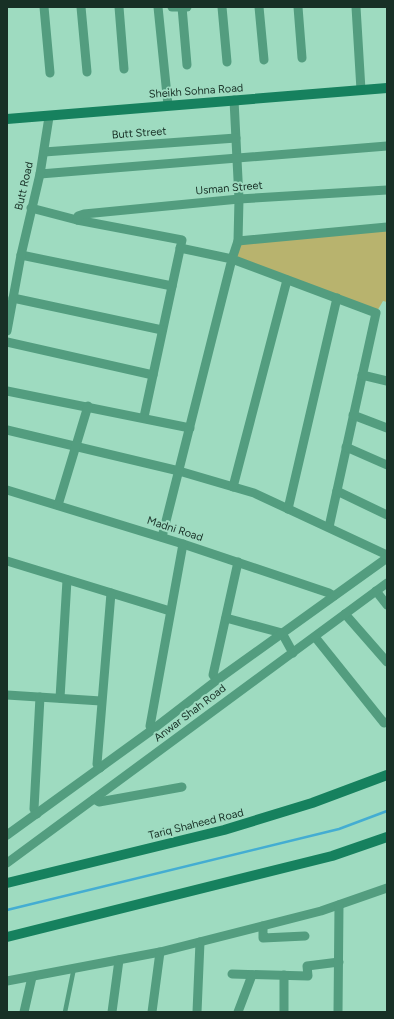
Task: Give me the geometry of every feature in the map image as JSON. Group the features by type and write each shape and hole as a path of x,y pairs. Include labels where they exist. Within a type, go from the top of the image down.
{"main road":[{"name":"Sheikh Sohna Road","path":"7,119 49,117 168,105 387,88"},
{"name":"Tariq Shaheed Road","path":"7,883 224,830 312,803 387,776"},
{"path":"7,937 332,856 387,837"}],"street":[{"path":"44,7 50,73"},
{"path":"81,7 88,72"},
{"path":"119,7 124,69"},
{"path":"158,7 168,105"},
{"path":"172,7 187,7"},
{"path":"182,7 187,65"},
{"path":"222,7 227,62"},
{"path":"259,7 264,60"},
{"path":"298,7 302,58"},
{"path":"356,7 361,90"},
{"path":"162,537 232,260 238,242 239,199 234,100"},
{"name":"Butt Road","path":"7,331 20,255 40,174 49,117"},
{"name":"Butt Street","path":"44,152 236,138"},
{"path":"40,174 387,146"},
{"name":"Usman Street","path":"77,220 78,216 84,214 239,199 387,190"},
{"path":"31,208 77,220 182,240 144,417"},
{"path":"238,242 387,227"},
{"path":"180,248 232,260 376,313 329,527"},
{"path":"20,255 172,286"},
{"path":"233,487 288,280"},
{"path":"13,298 162,330"},
{"path":"288,509 337,298"},
{"path":"7,342 153,375"},
{"path":"362,375 387,381"},
{"path":"7,391 144,417 190,428"},
{"path":"58,505 88,406"},
{"path":"354,415 387,428"},
{"path":"7,430 179,472 254,493 329,527 387,557"},
{"path":"346,447 387,465"},
{"name":"Madni Road","path":"7,490 162,537 330,592 334,596"},
{"path":"337,491 387,515"},
{"path":"152,730 150,726 183,544"},
{"name":"Anwar Shah Road","path":"7,835 387,557"},
{"path":"7,562 170,611"},
{"path":"217,680 213,674 238,562"},
{"path":"60,698 67,580"},
{"name":"Anwar Shah Road","path":"7,863 387,583"},
{"path":"376,591 387,605"},
{"path":"100,768 97,764 111,593"},
{"path":"345,614 387,662"},
{"path":"226,618 282,633 293,653"},
{"path":"315,637 384,723 387,722"},
{"path":"7,695 101,701"},
{"path":"37,814 34,809 40,697"},
{"path":"94,798 99,802 182,787"},
{"path":"7,981 160,952 339,905 387,888"},
{"path":"338,1012 339,905"},
{"path":"263,926 263,938 305,936"},
{"path":"197,1012 200,942"},
{"path":"152,1012 160,952"},
{"path":"112,1012 119,960"},
{"path":"232,974 308,976 307,966 339,962"},
{"path":"238,1012 252,975"},
{"path":"284,976 284,1012"},
{"path":"24,1012 32,977"}],"lane":[{"path":"65,1012 74,968"}],"shaded area":[{"path":"387,227 387,302 383,301 376,313 232,259 238,241"}],"waterway":[{"path":"7,910 339,829 387,811"}]}
